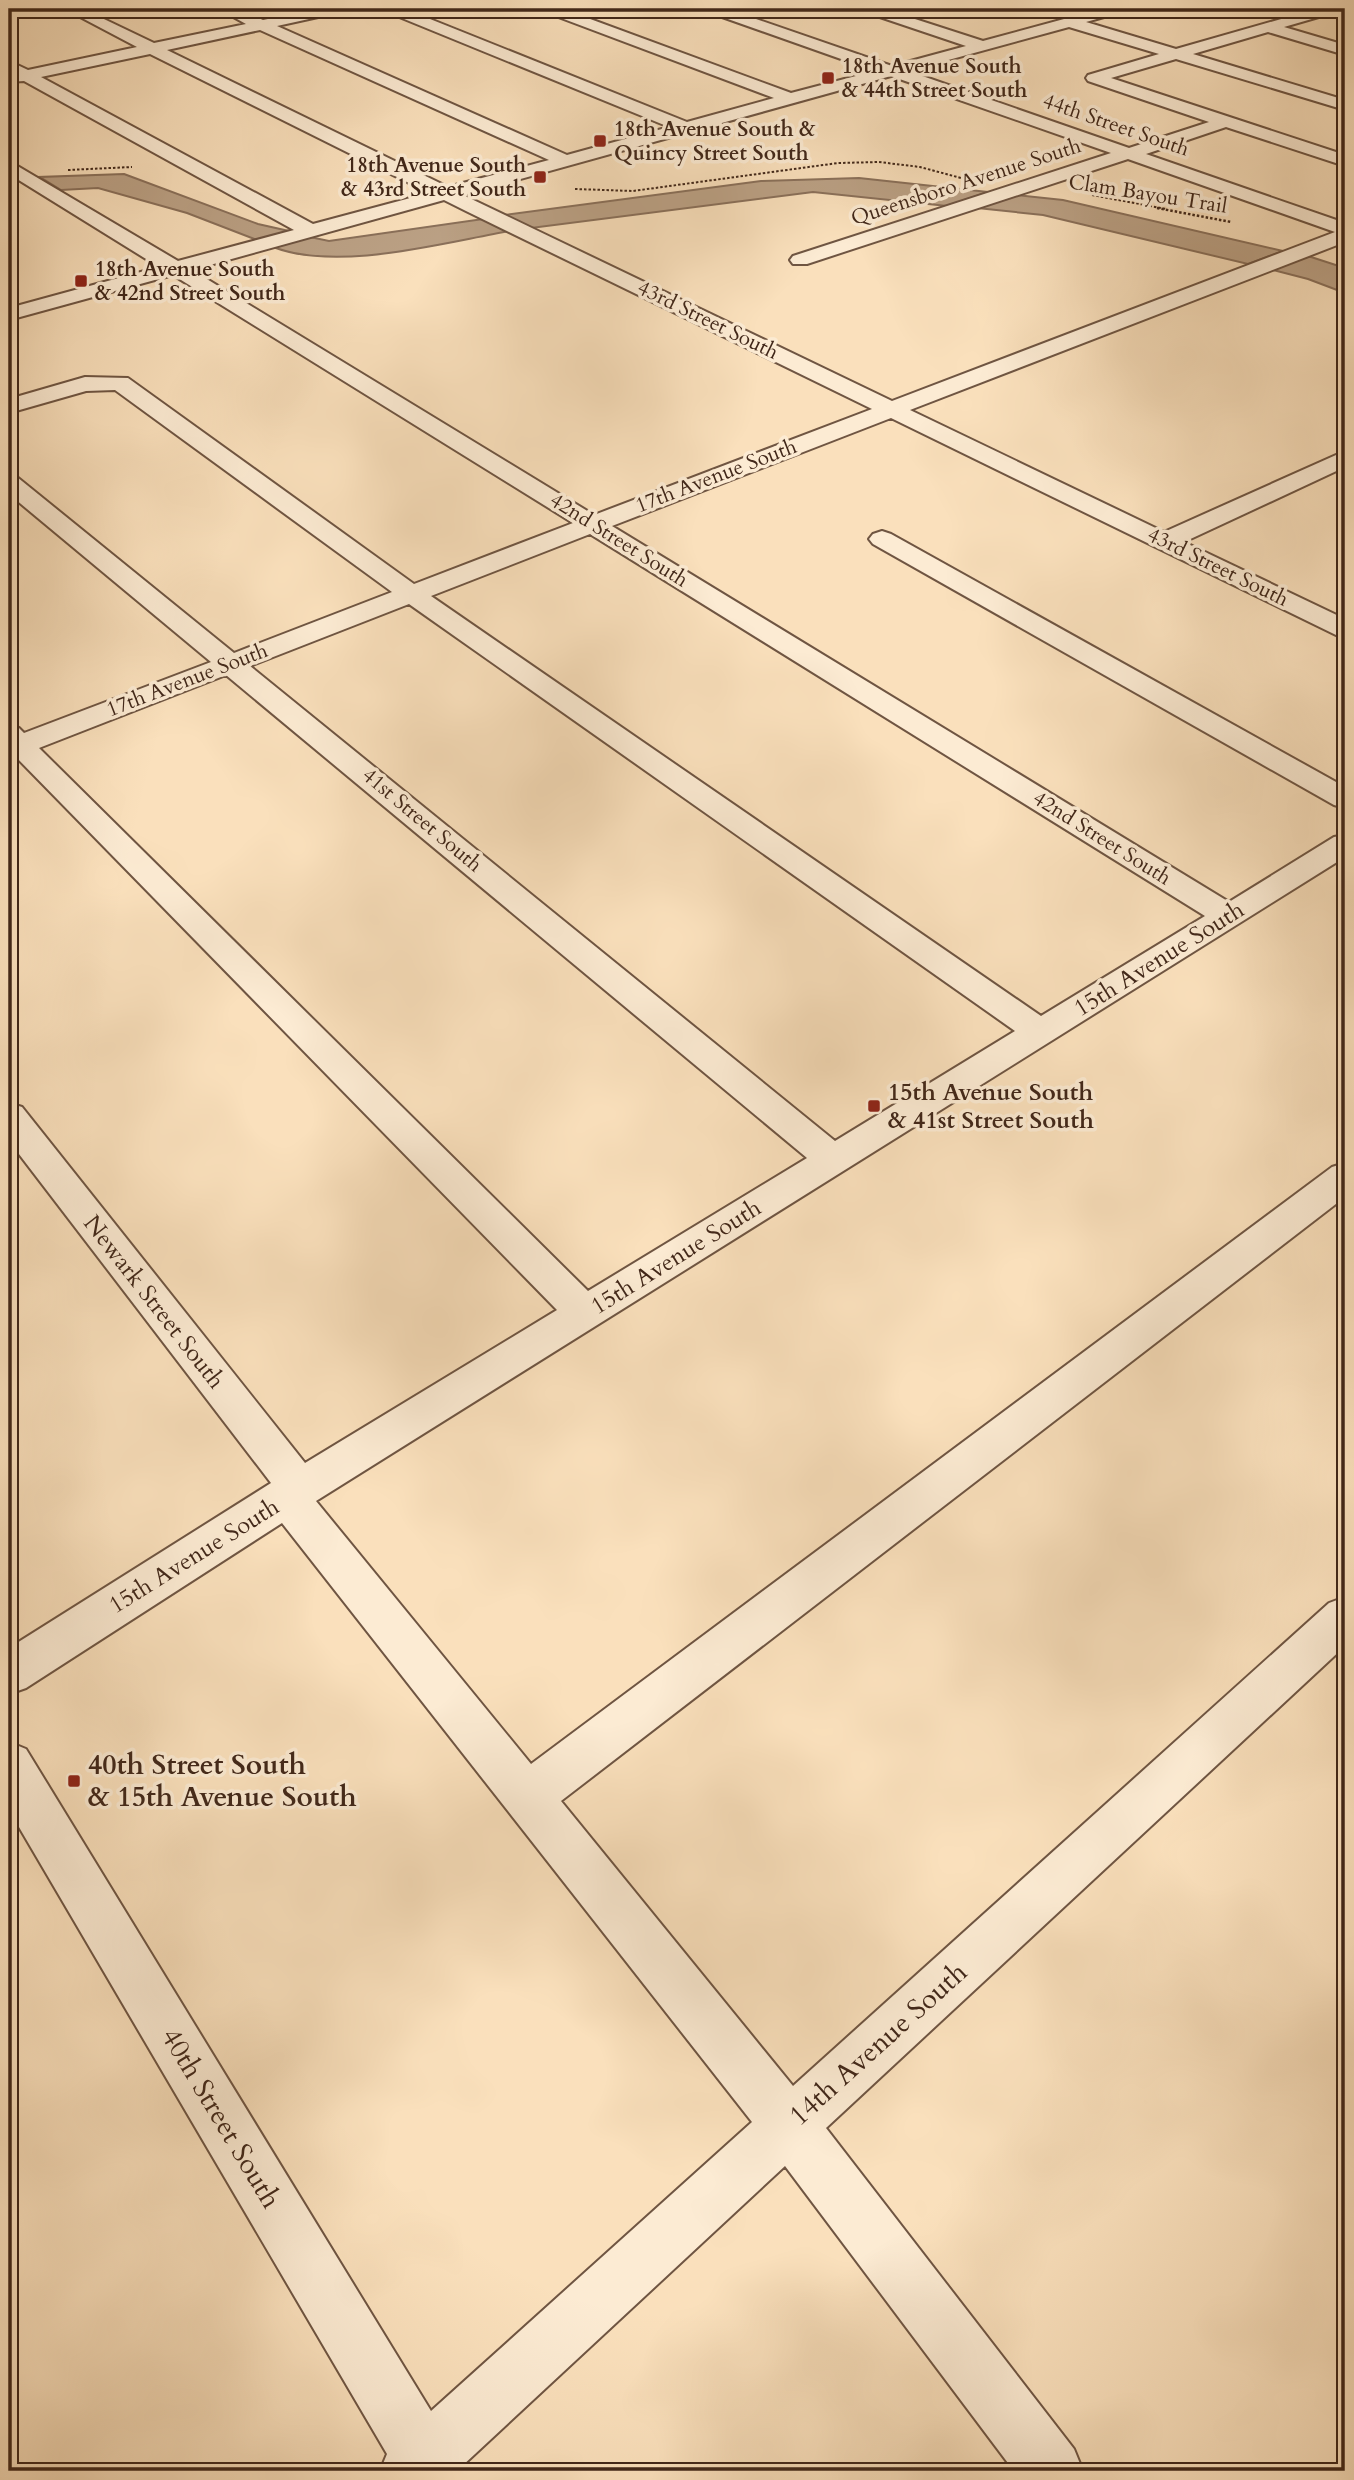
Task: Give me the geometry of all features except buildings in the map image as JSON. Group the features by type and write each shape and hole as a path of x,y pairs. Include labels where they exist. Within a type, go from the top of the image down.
{"street":[{"name":"43rd Street South","path":"72,9 1345,629"},
{"path":"226,9 566,161"},
{"path":"17,77 336,9"},
{"path":"392,9 687,128"},
{"path":"550,9 791,99"},
{"name":"44th Street South","path":"713,9 1345,229"},
{"path":"870,9 982,46"},
{"path":"9,314 1117,9"},
{"path":"1331,9 1094,78 1345,161"},
{"path":"1038,12 1345,105"},
{"path":"1270,28 1345,50"},
{"path":"9,66 17,77 312,231"},
{"name":"Queensboro Avenue South","path":"800,260 1226,122"},
{"name":"42nd Street South","path":"9,166 1229,916"},
{"name":"17th Avenue South","path":"12,743 232,663 1345,235"},
{"path":"9,406 85,384 120,383 411,594 1040,1032"},
{"path":"1165,541 1345,458"},
{"name":"41st Street South","path":"9,482 834,1160"},
{"path":"882,539 1345,799"},
{"path":"12,743 585,1313"},
{"name":"15th Avenue South","path":"9,1673 293,1493 1345,844"},
{"name":"Newark Street South","path":"9,1116 293,1493 527,1797 789,2125 1052,2471"},
{"path":"527,1797 1345,1177"},
{"name":"14th Avenue South","path":"423,2467 789,2125 1345,1617"},
{"name":"40th Street South","path":"9,1765 423,2467"}],"path":[{"path":"569,189 632,192 807,164 841,162 925,169 1003,193"},
{"path":"26,176 89,167 136,167"},
{"name":"Clam Bayou Trail","path":"1084,194 1239,223"}],"shaded area":[{"path":"124,174 258,224 289,231 257,240 187,213 98,188 61,190 40,177"},
{"path":"859,178 988,192 947,206 813,192 531,228 505,215 761,181"},
{"path":"1016,195 1063,200 1283,251 1248,264 1043,215 977,208"},
{"path":"483,219 510,231 422,248 358,256 299,254 273,247 310,237 329,241"},
{"path":"1308,256 1345,268 1345,293 1273,270"}],"place":[{"name":"18th Avenue South & 44th Street South","path":"828,78"},
{"name":"18th Avenue South & Quincy Street South","path":"600,141"},
{"name":"18th Avenue South & 43rd Street South","path":"540,177"},
{"name":"18th Avenue South & 42nd Street South","path":"81,281"},
{"name":"15th Avenue South & 41st Street South","path":"874,1106"},
{"name":"40th Street South & 15th Avenue South","path":"74,1781"}]}
